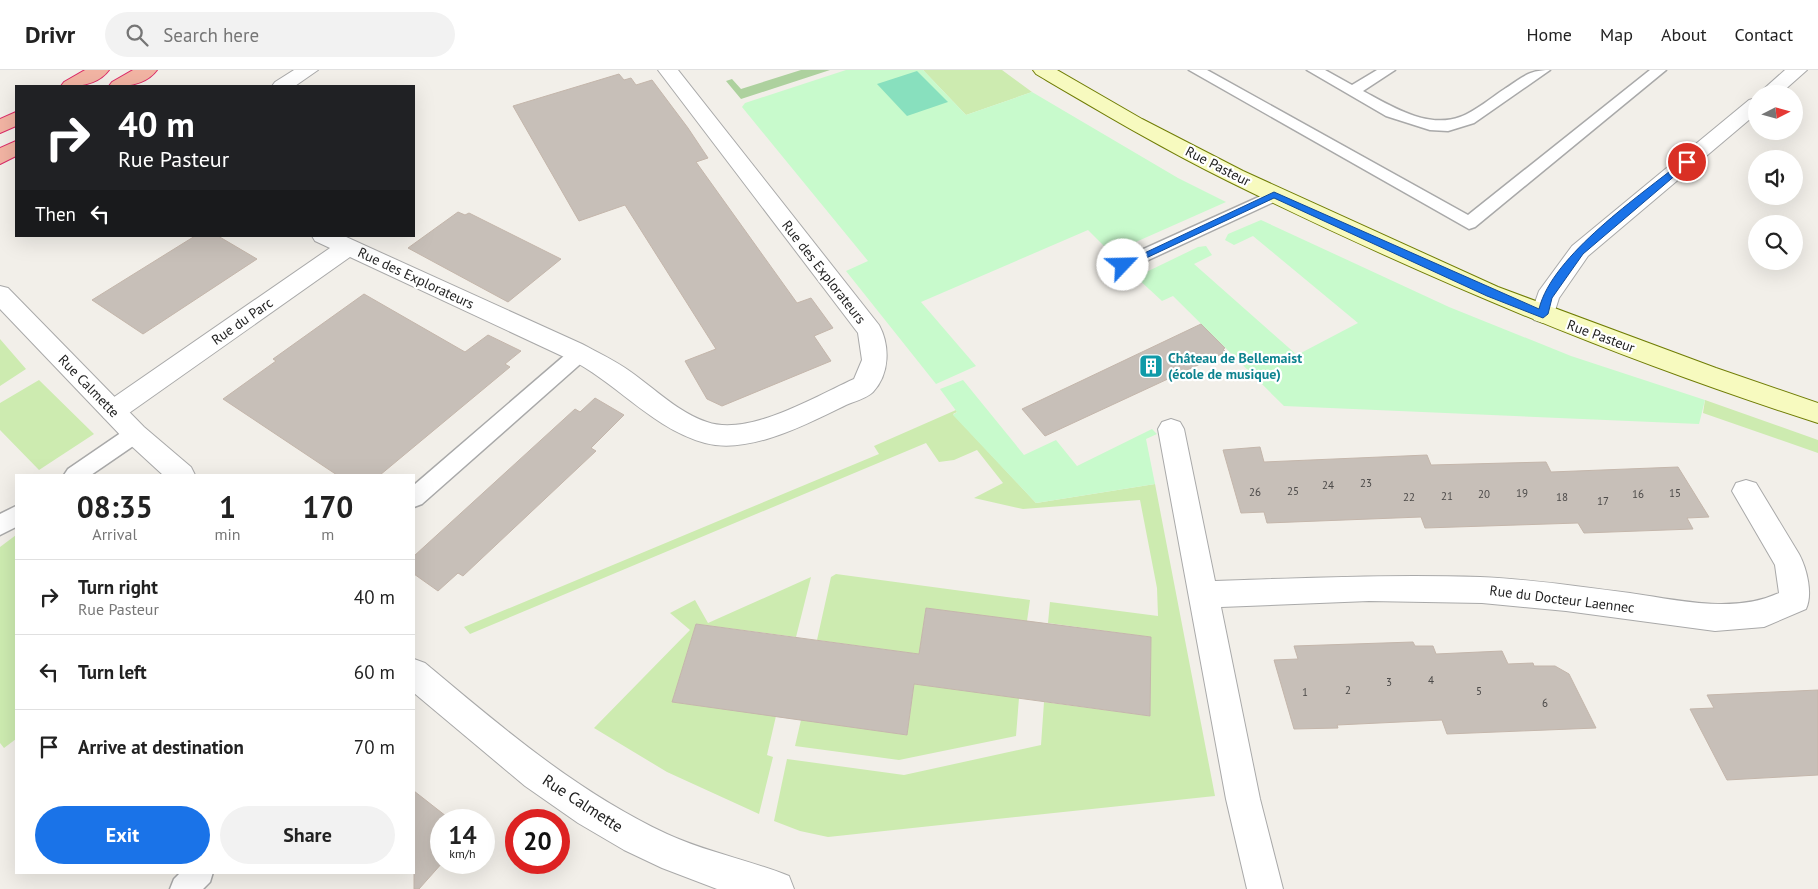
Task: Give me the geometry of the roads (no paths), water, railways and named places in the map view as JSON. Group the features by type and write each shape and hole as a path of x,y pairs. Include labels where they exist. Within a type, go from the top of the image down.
{"highway":[{"path":"73,85 99,70"},
{"path":"122,85 147,70"},
{"path":"0,127 15,119"},
{"path":"0,157 15,148"}],"main road":[{"name":"Rue Pasteur","path":"1043,70 1135,124 1274,195 1490,293 1707,375 1818,413"}],"street":[{"path":"284,85 308,70"},
{"name":"Rue des Explorateurs","path":"348,247 579,354 620,377 658,406 692,426 715,435 741,434 777,424 862,386 874,371 875,354 870,331 668,70"},
{"path":"1779,85 1797,70"},
{"path":"1543,314 1547,297 1580,252 1748,111"},
{"path":"326,237 348,247"},
{"name":"Rue du Parc","path":"114,411 348,247"},
{"name":"Rue Calmette","path":"0,294 135,434 181,474"},
{"path":"1171,428 1242,799 1265,889"},
{"name":"Rue du Docteur Laennec","path":"1203,596 1369,588 1482,590 1566,598 1715,618 1764,614 1795,600 1789,563 1746,491"},
{"name":"Rue Calmette","path":"415,674 557,788 617,827 679,857 725,875 776,889"}],"lane":[{"path":"1196,70 1469,223 1659,70"},
{"path":"1314,70 1392,113 1413,121 1448,126 1468,120 1544,70"},
{"path":"1352,91 1388,70"},
{"path":"1123,265 1274,195"},
{"path":"415,497 579,354"},
{"path":"76,474 135,434"},
{"path":"0,526 15,516"},
{"path":"184,889 198,874"}],"place":[{"name":"Château de Bellemaist (école de musique)","path":"1151,366"}]}
